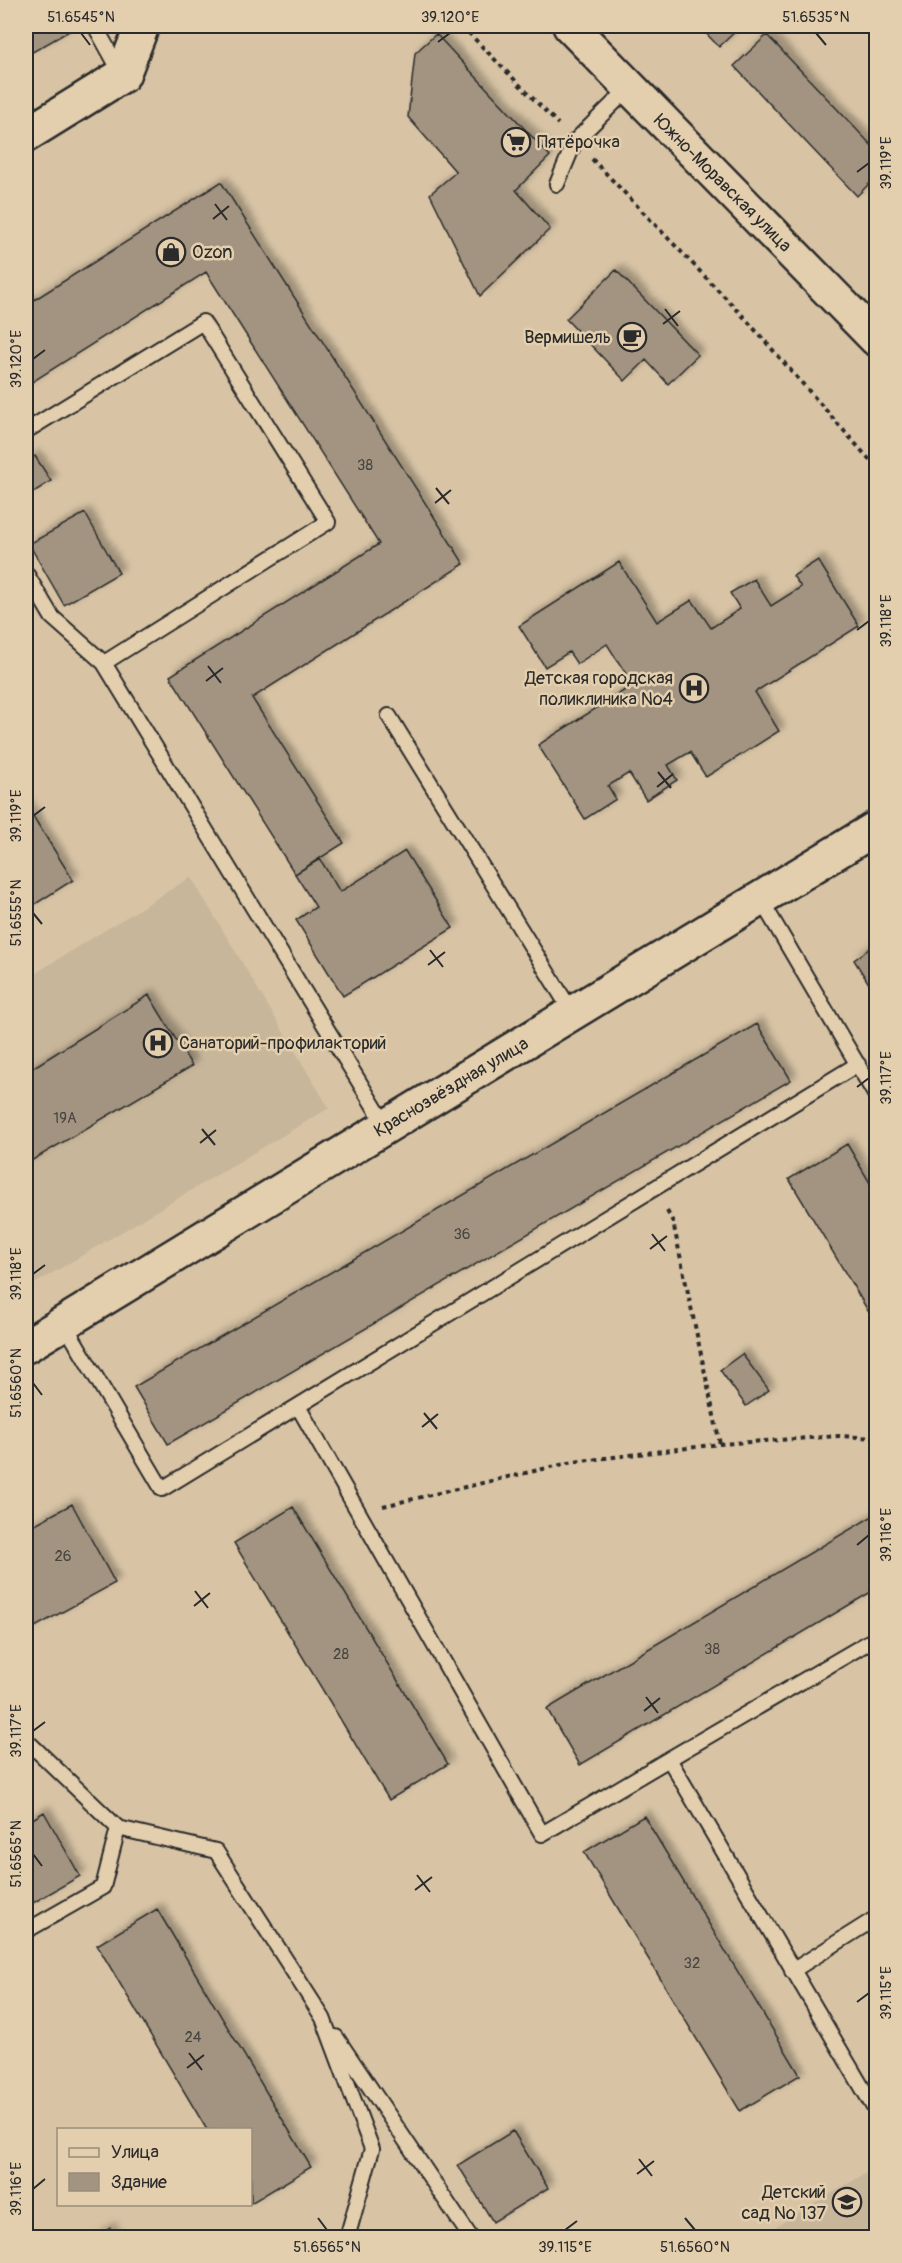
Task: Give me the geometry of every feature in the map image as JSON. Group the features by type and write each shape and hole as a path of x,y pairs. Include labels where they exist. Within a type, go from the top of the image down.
{"street":[{"path":"26,135 123,75 142,26"},
{"name":"Южно-Моравская улица","path":"570,26 876,339"},
{"name":"Краснозвёздная улица","path":"26,1346 876,828"}],"lane":[{"path":"95,26 123,75"},
{"path":"557,184 575,141 629,88"},
{"path":"26,431 203,322 328,522 104,663"},
{"path":"26,573 52,617 104,663 386,1126"},
{"path":"389,716 573,1014"},
{"path":"761,900 876,1095"},
{"path":"64,1323 162,1489 299,1408 858,1064"},
{"path":"299,1408 542,1834 876,1638"},
{"path":"26,1740 118,1828 216,1851 323,2018 471,2238"},
{"path":"669,1758 876,2111"},
{"path":"26,1931 103,1887 118,1828"},
{"path":"792,1971 876,1918"},
{"path":"323,2018 372,2149 347,2238"}],"path":[{"path":"462,26 742,315 876,467"},
{"path":"673,1222 720,1444"},
{"path":"357,1512 573,1462 720,1444 839,1436 876,1438"}],"shaded area":[{"name":"Cанаторий-профилакторий","path":"191,877 329,1108 26,1289 26,979"},
{"name":"Детский сад № 137","path":"876,2167 876,2237 758,2237"}],"building":[{"path":"26,26 78,26 31,53 26,43"},
{"path":"699,26 741,26 719,47"},
{"path":"436,34 550,156 516,190 550,229 480,296 430,194 456,172 408,117 415,53"},
{"path":"767,35 876,150 876,177 857,196 734,66"},
{"path":"221,182 464,564 252,698 344,843 295,874 170,676 379,544 206,272 26,386 26,305"},
{"name":"Вермишель","path":"616,270 698,355 668,384 646,360 625,381 566,319"},
{"path":"35,456 51,481 26,497 26,462"},
{"path":"85,513 119,573 64,605 29,544"},
{"name":"Детская городская поликлиника №4","path":"818,560 859,626 755,692 779,731 706,777 690,752 668,765 677,780 646,800 629,773 608,786 616,799 585,819 538,745 633,685 607,644 577,664 569,652 545,667 519,626 619,562 657,622 692,600 711,628 740,609 730,593 754,579 771,606 801,587 793,576"},
{"path":"26,805 73,880 26,910"},
{"path":"405,851 453,928 343,996 296,920 316,907 295,874 320,859 340,892"},
{"path":"876,944 876,995 854,960"},
{"path":"149,995 192,1066 26,1164 26,1072"},
{"path":"757,1024 791,1080 168,1444 134,1387"},
{"path":"847,1144 876,1193 876,1324 789,1179"},
{"path":"742,1354 769,1390 746,1406 720,1370"},
{"path":"72,1504 115,1583 26,1632 26,1529"},
{"path":"293,1507 448,1764 389,1800 234,1543"},
{"path":"876,1514 876,1589 580,1765 547,1709"},
{"path":"44,1812 80,1876 26,1907 26,1823"},
{"path":"644,1816 800,2075 740,2111 584,1852"},
{"path":"157,1909 311,2167 252,2202 252,2128 206,2128 97,1945"},
{"path":"513,2131 548,2188 493,2222 458,2165"},
{"path":"110,2228 115,2238 95,2238"}],"place":[{"name":"Пятёрочка","path":"516,142"},
{"name":"Ozon","path":"171,252"},
{"name":"Вермишель","path":"632,337"},
{"name":"Детская городская поликлиника №4","path":"694,688"},
{"name":"Cанаторий-профилакторий","path":"158,1043"},
{"name":"Детский сад № 137","path":"847,2202"}]}
